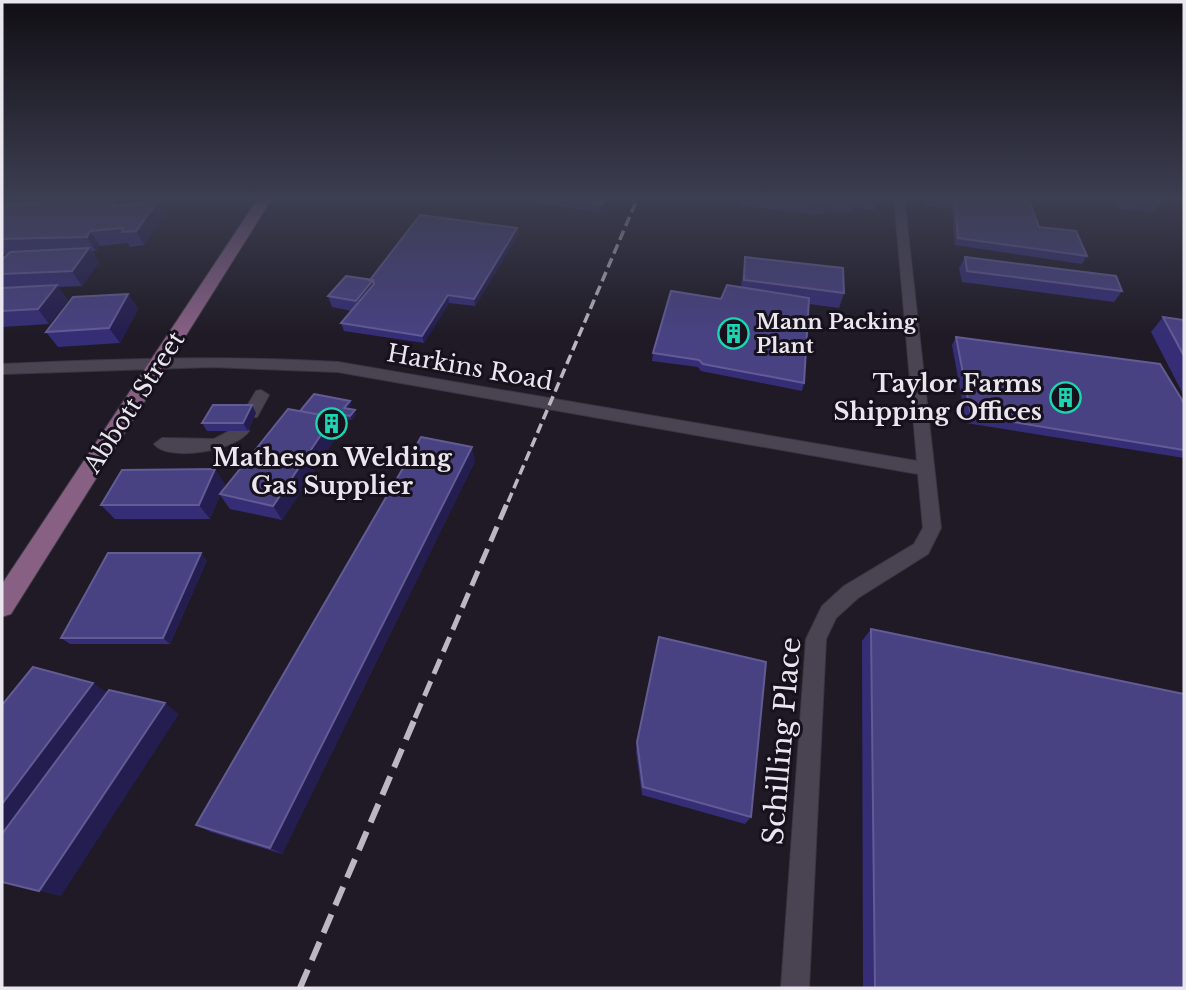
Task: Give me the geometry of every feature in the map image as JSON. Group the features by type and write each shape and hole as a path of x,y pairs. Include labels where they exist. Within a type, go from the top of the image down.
{"main road":[{"name":"Abbott Street","path":"2,606 236,243"}],"street":[{"name":"Schilling Place","path":"795,988 816,639 829,612 851,592 921,549 932,528 904,243"},
{"name":"Harkins Road","path":"2,369 255,362 338,367 926,469"},
{"path":"251,413 261,395"},
{"path":"162,444 218,444 241,431"}],"building":[{"path":"398,243 508,243 474,299 448,295 422,336 341,323 374,284 373,280 370,280"},
{"path":"995,243 1081,243 1087,256"},
{"path":"89,248 72,271 2,274 2,260 10,252"},
{"path":"745,257 843,268 844,293 744,280"},
{"path":"965,257 1116,276 1122,291 967,271"},
{"path":"346,276 373,280 356,301 328,296"},
{"path":"57,285 38,309 2,311 2,288"},
{"name":"Mann Packing Plant","path":"727,285 809,298 804,383 653,353 671,291 721,299"},
{"path":"128,294 109,328 46,332 73,297"},
{"path":"1163,317 1184,320 1184,356"},
{"name":"Taylor Farms Shipping Offices","path":"956,337 1160,364 1184,403 1184,450 971,415"},
{"path":"314,394 350,401 344,408 355,410 350,416 345,415 337,426 333,417 323,415 341,414 323,411 321,415 300,411"},
{"path":"213,405 252,405 243,423 202,423"},
{"path":"288,409 333,417 273,506 220,494"},
{"path":"421,437 472,447 270,848 196,825"},
{"path":"215,469 199,505 101,505 122,470"},
{"path":"108,553 201,553 163,638 61,638"},
{"path":"871,629 1184,694 1184,988 875,988"},
{"path":"659,637 766,662 751,817 643,787 637,742"},
{"path":"33,667 93,683 2,804 2,705"},
{"path":"109,690 165,703 39,891 2,882 2,834"}],"railway":[{"path":"508,502 618,243"},
{"path":"415,718 508,501"},
{"path":"300,988 416,716"}],"place":[{"name":"Mann Packing Plant","path":"733,334"},
{"name":"Taylor Farms Shipping Offices","path":"1065,397"},
{"name":"Matheson Welding Gas Supplier","path":"332,423"}]}
